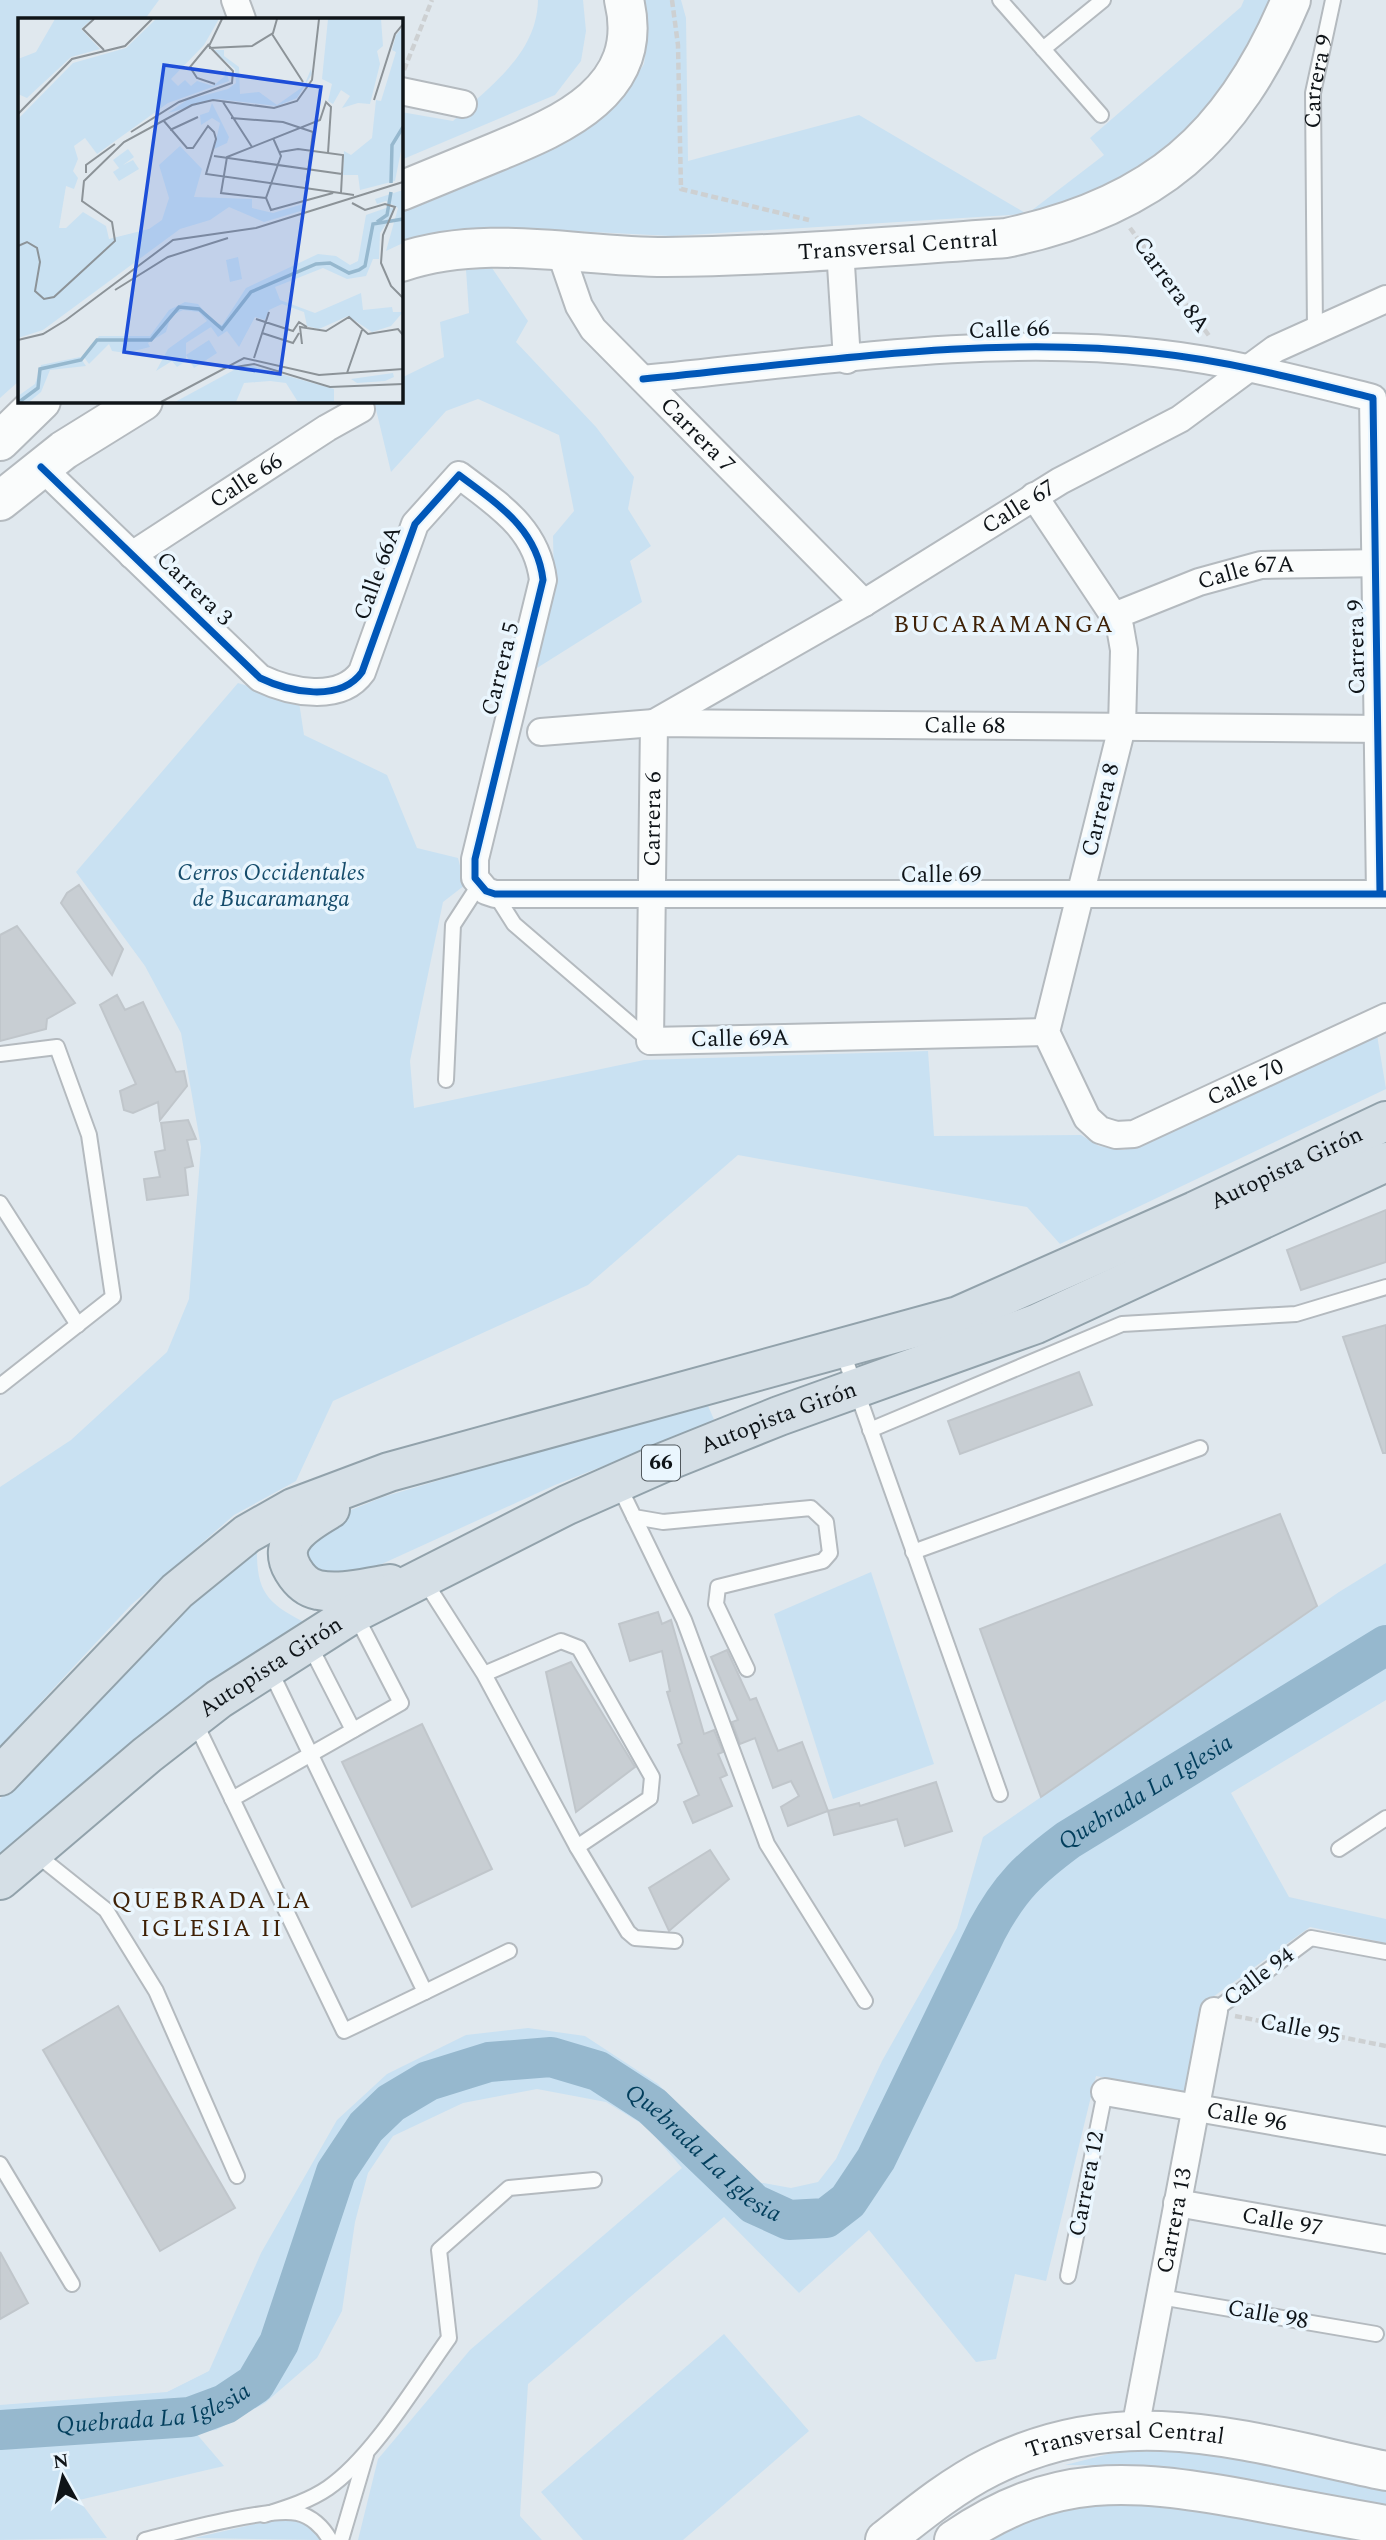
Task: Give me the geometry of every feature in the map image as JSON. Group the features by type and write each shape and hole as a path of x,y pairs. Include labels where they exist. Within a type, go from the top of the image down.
{"highway":[{"name":"Autopista Girón","path":"0,1776 106,1662 208,1564 247,1534 293,1508 388,1472 914,1330 994,1302 1386,1121"},
{"name":"Autopista Girón","path":"0,1880 193,1719 268,1666 355,1613 617,1482 701,1446 1036,1324 1386,1162"},
{"path":"388,1472 294,1534 288,1545 290,1565 305,1585 326,1591 423,1578"}],"main road":[{"path":"402,191 555,128 583,110 608,83 624,50 627,34 624,0"},
{"name":"Transversal Central","path":"402,262 443,250 471,247 663,257 1006,238 1045,230 1113,205 1171,167 1222,121 1260,67 1291,0"},
{"path":"0,441 40,402"},
{"path":"0,501 41,467 141,402"},
{"name":"Transversal Central","path":"885,2540 990,2467 1046,2445 1135,2429 1186,2430 1214,2434 1386,2471"},
{"name":"Transversal Central","path":"954,2540 1023,2501 1085,2486 1115,2483 1171,2486 1386,2525"}],"street":[{"path":"234,0 242,18"},
{"path":"402,92 463,104"},
{"path":"840,249 847,360"},
{"name":"Carrera 7","path":"560,251 586,318 864,603"},
{"name":"Calle 67","path":"654,723 864,603 1034,496 1180,419 1240,366 1386,299"},
{"name":"Calle 66","path":"643,379 847,360 1045,347 1156,353 1240,366 1373,398"},
{"name":"Carrera 9","path":"1373,398 1381,563 1383,894"},
{"name":"Calle 66","path":"132,555 327,428 361,410"},
{"name":"Carrera 3","path":"41,467 260,678 274,685 302,690 343,689"},
{"name":"Calle 66A","path":"343,689 362,673 415,524 459,475"},
{"name":"Carrera 5","path":"459,475 513,517 531,538 541,561 543,580 475,859 475,878 487,889"},
{"name":"Carrera 8","path":"1034,496 1114,616 1120,627 1124,650 1122,727 1046,1032"},
{"name":"Calle 67A","path":"1114,616 1199,582 1261,565 1381,563"},
{"name":"Calle 68","path":"541,732 654,723 1382,729"},
{"name":"Carrera 6","path":"650,1041 654,723"},
{"name":"Calle 69","path":"487,889 652,894 1383,894"},
{"name":"Calle 70","path":"1046,1032 1087,1118 1100,1130 1116,1135 1134,1134 1386,1017"},
{"name":"Calle 69A","path":"650,1041 1046,1032"},
{"name":"Carrera 13","path":"1135,2429 1214,2011"},
{"name":"Calle 96","path":"1105,2092 1386,2141"},
{"name":"Calle 97","path":"1177,2203 1386,2240"}],"lane":[{"path":"1000,0 1101,114"},
{"path":"1043,50 1103,0"},
{"name":"Carrera 9","path":"1315,331 1313,93 1333,0"},
{"path":"446,1080 453,925 487,889 514,924 650,1041"},
{"path":"0,1054 57,1047 89,1135 113,1297 0,1386"},
{"path":"0,1203 78,1325"},
{"path":"870,1430 1122,1324 1296,1314 1386,1287"},
{"path":"842,1350 1000,1794"},
{"path":"914,1552 1200,1448"},
{"path":"617,1482 684,1620 768,1844 865,2001"},
{"path":"634,1517 663,1522 811,1508 820,1513 826,1522 830,1544 830,1553 823,1561 718,1587 716,1604 747,1669"},
{"path":"423,1578 484,1674 577,1847 628,1932 635,1938 675,1941"},
{"path":"232,1799 401,1703 355,1613"},
{"path":"307,1641 353,1730"},
{"path":"484,1674 561,1641 571,1643 579,1648 652,1777 650,1798 577,1847"},
{"path":"268,1666 425,1992"},
{"path":"193,1719 344,2031 509,1951"},
{"path":"1339,1849 1386,1818"},
{"path":"33,1852 106,1910 156,1991 237,2176"},
{"name":"Calle 94","path":"1214,2011 1311,1938 1386,1952"},
{"name":"Carrera 12","path":"1068,2276 1105,2092"},
{"path":"0,2164 72,2284"},
{"path":"264,2515 327,2489 368,2450 449,2338 439,2250 509,2188 594,2180"},
{"name":"Calle 98","path":"1160,2297 1376,2334"},
{"path":"341,2540 368,2450"},
{"path":"145,2540 183,2535 284,2512 316,2522 330,2540"}],"path":[{"path":"402,75 432,0"},
{"path":"673,0 678,45 681,189 789,214"}],"green space":[{"path":"0,0 159,0 146,18 18,18 18,382 0,398"},
{"path":"538,0 583,0 586,31 581,61 555,95 402,160 402,112 453,121 509,68 529,37 536,20"},
{"path":"645,0 681,0 686,18 688,161 859,115 1027,214 672,236 513,228 428,239 402,247 402,210 584,131 617,105 644,64 648,33"},
{"path":"1244,0 1274,0 1235,73 1193,124 1124,179 1073,204 1027,214 1104,155 1090,138 1241,7"},
{"path":"492,268 528,321 516,342 596,427 634,477 628,509 651,546 630,561 642,602 537,668 554,581 553,536 574,511 559,435 478,399 446,411 391,472 374,402 402,402 402,378 444,357 440,322 469,313 466,270"},
{"name":"Cerros Occidentales de Bucaramanga","path":"238,683 299,702 304,735 387,775 417,848 458,858 465,885 443,902 410,1061 414,1108 644,1060 928,1051 934,1136 1081,1135 1099,1146 1124,1150 1377,1035 1386,1089 1060,1244 1027,1207 738,1155 588,1285 333,1401 296,1481 234,1515 131,1605 0,1746 0,1487 71,1440 167,1352 189,1299 201,1147 181,1033 145,966 76,872"},
{"path":"706,1401 715,1422 555,1485 373,1568 335,1577 311,1567 305,1553 305,1539 341,1514 383,1497"},
{"path":"257,1544 258,1572 265,1592 280,1608 304,1622 223,1674 127,1747 0,1858 0,1799 157,1630"},
{"path":"1386,1563 1386,1700 1231,1793 1289,1897 1386,1919 1386,1943 1310,1927 1206,2002 1189,2093 1096,2076 1046,2281 1015,2274 996,2359 976,2362 869,2230 799,2293 724,2217 528,2384 520,2516 542,2540 358,2540 378,2459 470,2350 682,2168 647,2127 606,2102 537,2089 463,2103 393,2136 368,2173 355,2222 342,2311 317,2358 265,2403 216,2430 195,2432 224,2466 79,2500 107,2538 0,2540 0,2405 167,2392 209,2371 261,2253 337,2120 387,2074 466,2035 528,2028 585,2036 658,2084 752,2181 791,2188 818,2182 836,2159 882,2061 957,1928 983,1837 1339,1592"},
{"path":"871,1572 934,1764 833,1799 774,1614"},
{"path":"724,2334 809,2431 683,2540 583,2540 541,2492"},
{"path":"1171,2446 1386,2484 1386,2512 1156,2466 1065,2465 1109,2454"},
{"path":"1129,2496 1386,2540 977,2540 1004,2522"},
{"path":"292,2519 309,2524 320,2540 194,2538 272,2520"}],"building":[{"path":"79,885 123,949 112,975 61,903 67,893"},
{"path":"17,926 75,1003 47,1019 46,1029 0,1041 0,935"},
{"path":"117,995 125,1010 143,1002 176,1072 184,1071 187,1086 160,1120 158,1102 133,1113 124,1110 120,1091 136,1084 100,1005"},
{"path":"188,1120 196,1139 187,1140 193,1166 185,1168 188,1195 147,1200 144,1179 160,1177 155,1152 165,1150 161,1123"},
{"path":"1386,1210 1386,1262 1301,1290 1287,1250"},
{"path":"1386,1325 1386,1453 1383,1453 1343,1337"},
{"path":"1079,1372 1092,1405 960,1454 948,1421"},
{"path":"1280,1514 1317,1606 1041,1797 980,1629"},
{"path":"658,1612 662,1624 671,1620 704,1734 714,1730 723,1752 718,1754 727,1775 720,1778 732,1806 693,1823 684,1802 699,1795 678,1745 682,1743 667,1692 670,1691 662,1651 630,1661 619,1624"},
{"path":"727,1650 750,1700 756,1698 778,1751 802,1742 828,1811 788,1826 781,1807 799,1796 791,1781 773,1788 755,1738 740,1744 732,1722 738,1720 711,1657"},
{"path":"571,1662 635,1767 576,1812 546,1672"},
{"path":"422,1724 492,1869 412,1907 342,1762"},
{"path":"936,1782 952,1831 905,1846 897,1819 834,1835 828,1811 859,1803 860,1806"},
{"path":"710,1850 729,1879 669,1931 649,1888"},
{"path":"118,2006 235,2208 160,2251 43,2050"},
{"path":"0,2252 28,2303 0,2319"}],"waterway":[{"name":"Quebrada La Iglesia","path":"0,2430 190,2417 225,2404 255,2384 279,2343 336,2172 366,2127 391,2103 428,2081 489,2062 551,2057 598,2071 652,2106 754,2204 789,2220 826,2218 848,2201 876,2159 987,1930 1004,1902 1022,1880 1068,1840 1386,1645"}],"cycle path":[{"path":"643,379 899,353 1027,347 1091,348 1210,361 1373,398 1380,894"},
{"path":"41,467 260,678 285,687 314,692 341,688 362,672 415,524 459,475 501,507 533,546 543,580 475,859 475,878 486,891 495,894 1386,894"}],"district":[{"name":"BUCARAMANGA","path":"1004,625"},
{"name":"QUEBRADA LA IGLESIA II","path":"212,1915"}]}
